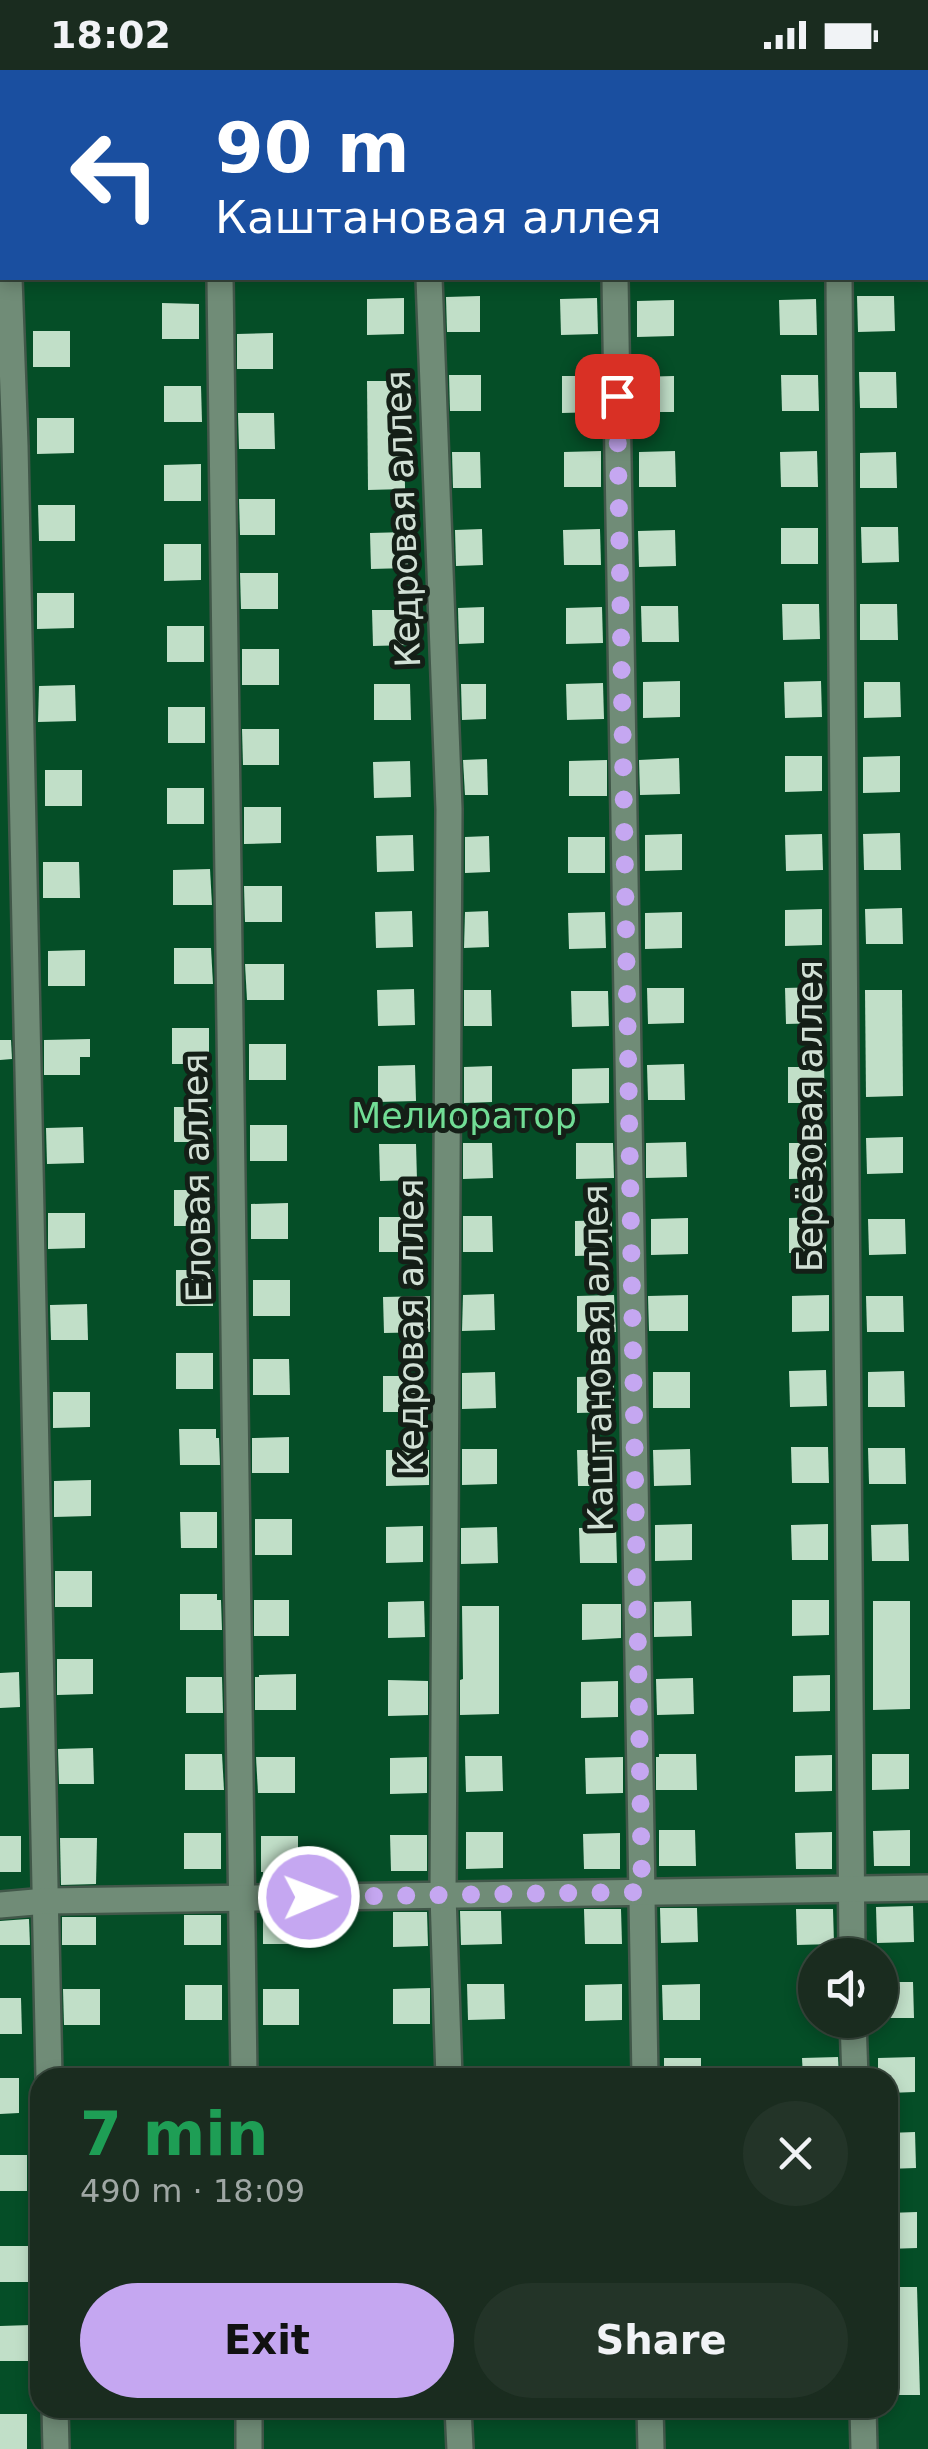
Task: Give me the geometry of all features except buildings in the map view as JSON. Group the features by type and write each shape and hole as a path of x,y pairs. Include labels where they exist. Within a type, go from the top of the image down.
{"street":[{"path":"9,280 49,2068"},
{"name":"Еловая аллея","path":"220,280 244,2068"},
{"name":"Кедровая аллея","path":"429,280 448,810 443,1895 449,2068"},
{"name":"Каштановая аллея","path":"615,280 645,2068"},
{"name":"Берёзовая аллея","path":"839,280 851,1938"},
{"path":"0,1904 928,1888"},
{"path":"853,2038 854,2068"},
{"path":"55,2418 56,2449"},
{"path":"249,2418 250,2449"},
{"path":"458,2418 460,2449"},
{"path":"650,2418 651,2449"},
{"path":"863,2418 864,2449"}],"green space":[{"name":"Мелиоратор","path":"0,280 928,280 928,2449 0,2449"}],"route":[{"path":"309,1897 642,1892 617,396"}]}
